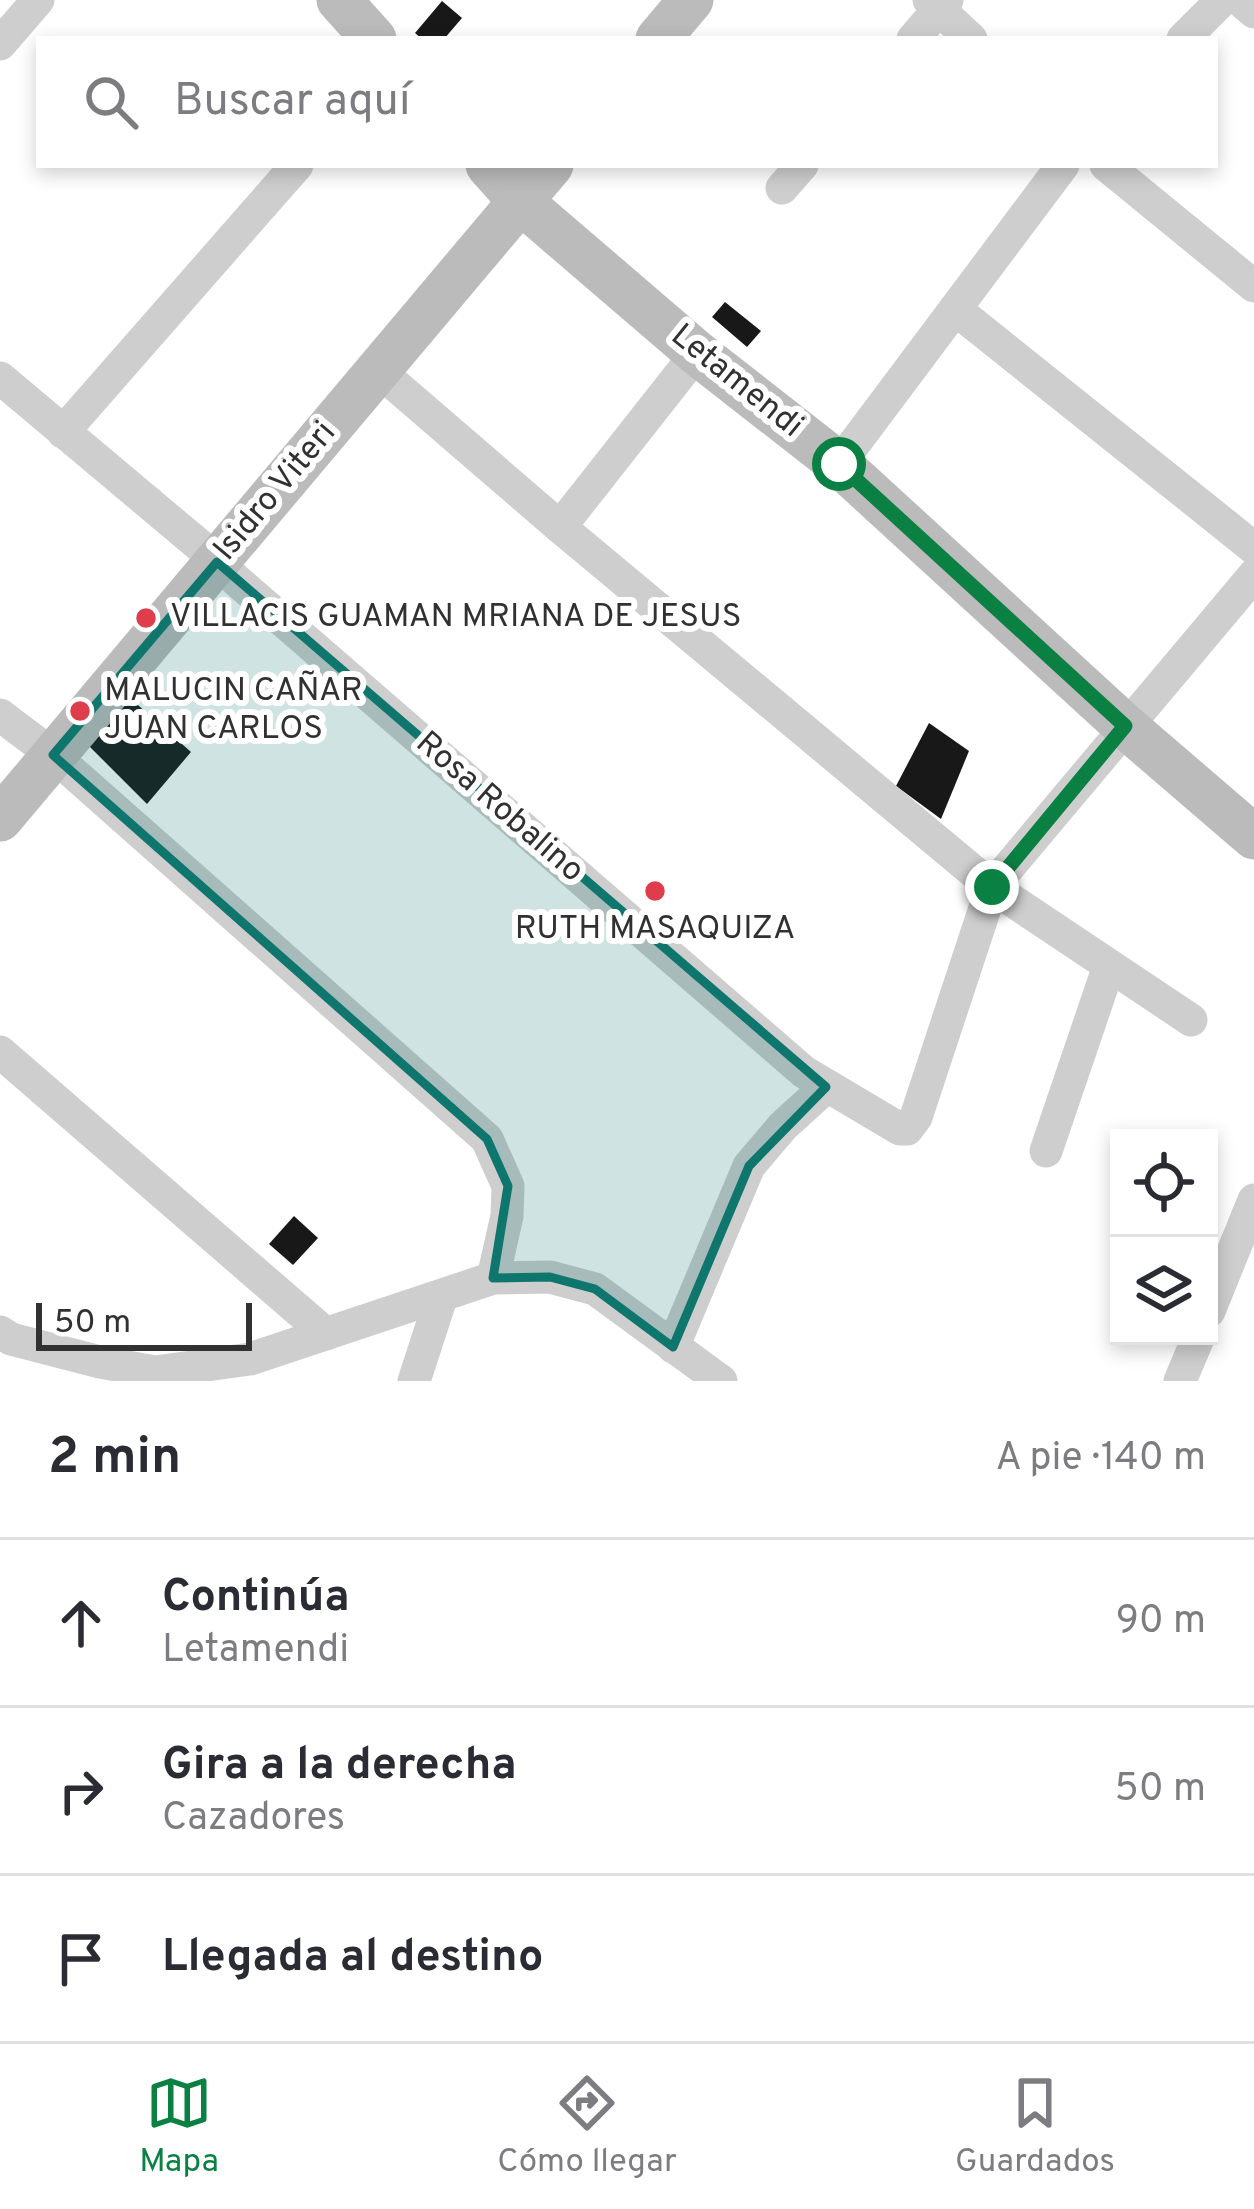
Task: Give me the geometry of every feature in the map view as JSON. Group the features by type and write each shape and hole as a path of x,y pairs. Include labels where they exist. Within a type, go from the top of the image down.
{"street":[{"path":"0,44 38,0"},
{"path":"661,36 691,0"},
{"path":"1186,36 1222,0"},
{"path":"1240,0 1254,12"},
{"path":"916,36 939,3 967,36"},
{"path":"63,432 294,168"},
{"name":"Letamendi","path":"491,168 520,201 697,353 839,464 1125,726 1254,837"},
{"name":"Isidro Viteri","path":"0,819 548,168"},
{"path":"839,464 1061,168"},
{"path":"1110,168 1254,286"},
{"path":"955,309 1254,548"},
{"path":"560,527 697,353"},
{"path":"379,370 992,887 1191,1020"},
{"name":"Rosa Robalino","path":"0,378 804,1072 901,1130 908,1129 916,1117 992,887"},
{"path":"992,887 1254,575"},
{"path":"0,715 53,755 488,1138 508,1186 507,1216 493,1278"},
{"path":"1046,1150 1109,966"},
{"path":"0,1052 326,1334"},
{"path":"673,1347 749,1166 826,1087"},
{"path":"1218,1288 1254,1200"},
{"path":"0,1332 11,1340 155,1372 250,1359 493,1278 550,1277 595,1289 721,1381"},
{"path":"413,1381 440,1298"},
{"path":"1180,1381 1195,1345"}],"highlighted area":[{"path":"217,562 826,1087 749,1166 673,1347 595,1289 550,1277 493,1278 508,1186 487,1139 53,755"}],"building":[{"path":"442,1 462,18 447,36 415,33"},
{"path":"725,302 761,331 747,347 712,317"},
{"path":"130,698 191,752 147,804 87,744"},
{"path":"929,723 969,751 941,819 896,786"},
{"path":"294,1216 318,1238 293,1265 269,1244"}],"place":[{"name":"VILLACIS GUAMAN MRIANA DE JESUS","path":"146,618"},
{"name":"MALUCIN CAÑAR JUAN CARLOS","path":"80,711"},
{"name":"RUTH MASAQUIZA","path":"655,891"}],"route":[{"path":"839,464 1125,726 992,887"}]}
